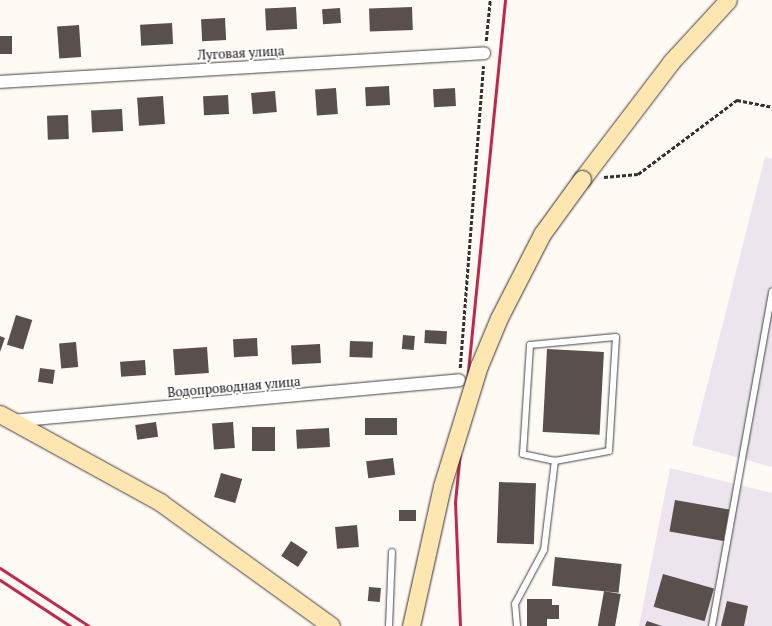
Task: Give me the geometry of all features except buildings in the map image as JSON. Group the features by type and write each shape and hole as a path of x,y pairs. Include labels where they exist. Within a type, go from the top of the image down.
{"main road":[{"path":"411,626 442,486 480,366 539,241 582,179 671,62 728,0"},
{"path":"6,417 160,502 331,626"}],"street":[{"name":"Луговая улица","path":"0,82 484,53"},
{"name":"Водопроводная улица","path":"6,417 459,380"}],"lane":[{"path":"712,626 772,291"},
{"path":"616,337 609,451 555,461 522,454 530,344 616,337"},
{"path":"517,626 515,604 544,550 555,461"},
{"path":"389,626 392,552"}],"path":[{"path":"459,380 484,53 490,0"},
{"path":"582,179 638,174 737,100 772,106"}],"shaded area":[{"path":"765,157 772,159 772,467 692,445"},
{"path":"670,468 772,493 772,626 639,626"}],"railway":[{"path":"460,626 455,502 505,0"},
{"path":"0,568 89,626"},
{"path":"0,580 70,626"}]}
